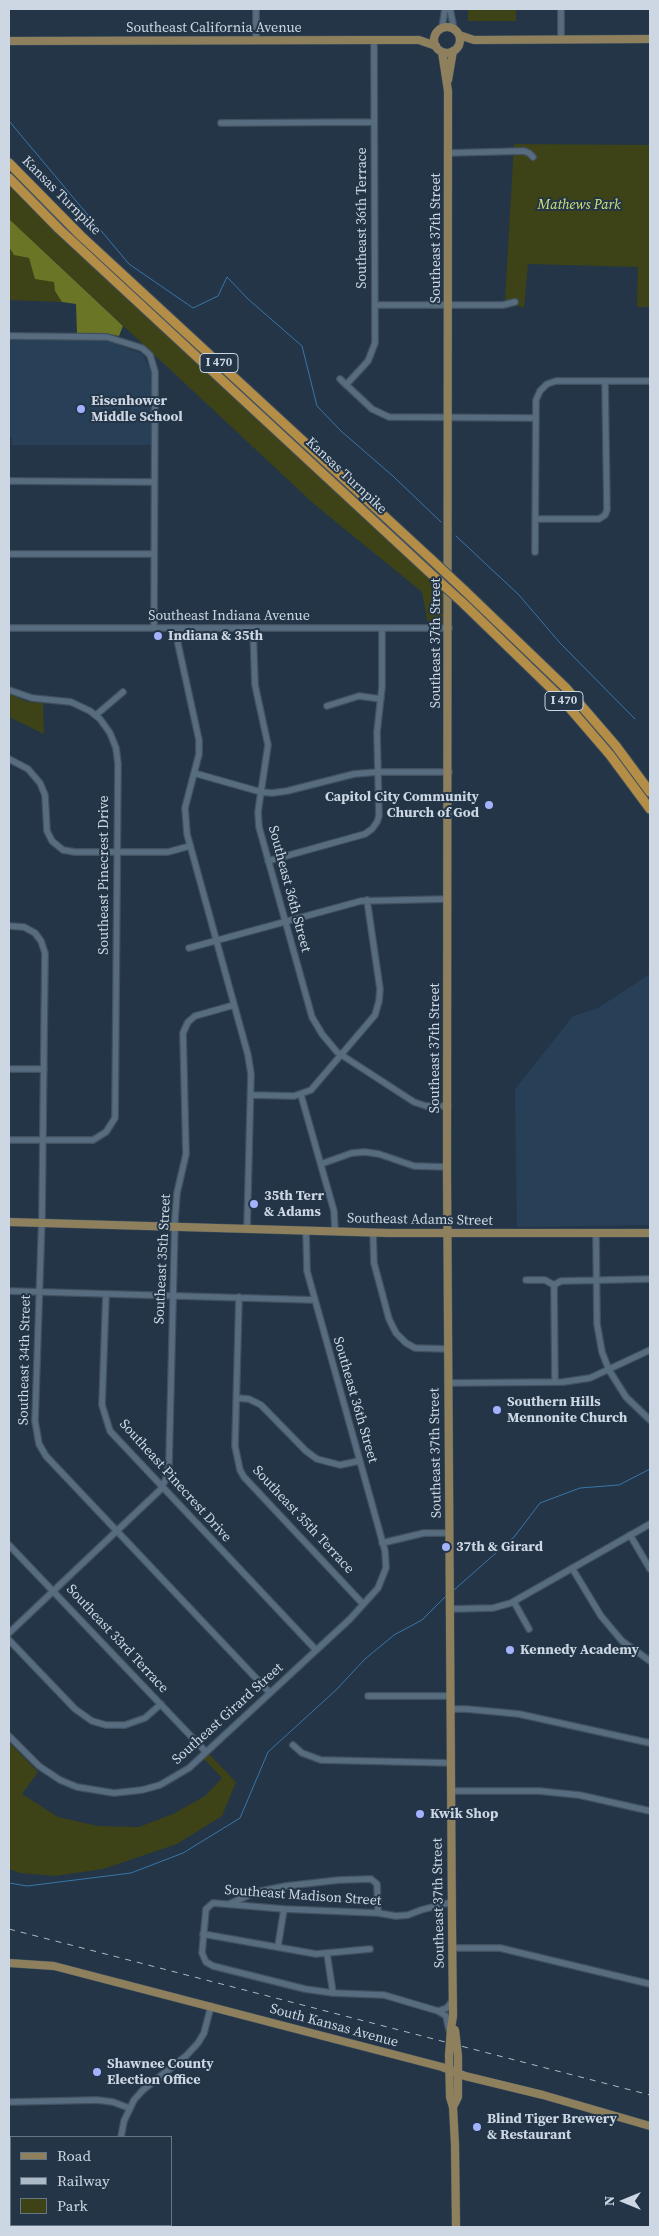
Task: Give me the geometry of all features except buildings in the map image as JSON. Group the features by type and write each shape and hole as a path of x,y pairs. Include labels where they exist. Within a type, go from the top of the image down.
{"highway":[{"name":"Kansas Turnpike","path":"9,163 80,236 432,560 566,688 616,746 650,792"},
{"name":"Kansas Turnpike","path":"9,178 59,229 532,668 561,698 616,762 650,809"}],"main road":[{"path":"474,40 456,49 442,52 436,46 436,34 442,28 474,40 650,39"},
{"path":"456,32 456,49"},
{"name":"Southeast California Avenue","path":"9,41 418,40 436,34"},
{"name":"Southeast California Avenue","path":"418,40 436,46"},
{"name":"Southeast 37th Street","path":"454,2055 451,2031 453,2000 447,1167 449,772 448,80 456,49"},
{"name":"Southeast 37th Street","path":"442,52 445,77 448,80"},
{"name":"Southeast Adams Street","path":"9,1222 373,1232 650,1233"},
{"name":"South Kansas Avenue","path":"9,1963 54,1966 450,2070 458,2074 543,2095 650,2126"},
{"path":"454,2055 450,2070 450,2097 453,2107 456,2227"},
{"path":"453,2107 458,2097 458,2074 454,2055"}],"street":[{"path":"256,9 256,40"},
{"path":"442,28 445,9"},
{"path":"450,9 456,32"},
{"path":"561,9 561,40"},
{"name":"Southeast 36th Terrace","path":"346,385 368,362 373,351 375,306 374,40"},
{"path":"221,123 374,122"},
{"path":"448,153 524,151 533,157"},
{"path":"375,306 503,305 515,302"},
{"path":"9,336 108,337 142,348 150,355 155,369 154,628"},
{"path":"340,379 375,411 388,417 536,418"},
{"path":"535,552 537,395 547,384 556,381 650,380"},
{"path":"536,519 603,518 607,510 605,381"},
{"path":"9,481 154,482"},
{"path":"9,554 154,554"},
{"name":"Southeast Indiana Avenue","path":"9,628 449,628"},
{"path":"177,628 178,644 199,740 199,754 185,808 185,825 250,1063 252,1095 247,1229"},
{"name":"Southeast 36th Street","path":"253,628 254,678 268,745 258,818 268,861 312,1017 325,1039 341,1055 414,1102 426,1106 448,1106"},
{"path":"268,861 365,834 372,829 379,816 377,732 381,699 382,628"},
{"name":"Southeast Pinecrest Drive","path":"9,690 32,698 70,702 96,715 110,732 117,754 116,1109 114,1121 106,1132 96,1138 44,1141"},
{"path":"96,715 123,692"},
{"path":"327,706 352,697 381,699"},
{"path":"9,759 28,769 40,783 45,795 47,831 57,846 75,852 168,852 190,846"},
{"path":"194,773 261,792 282,792 346,776 378,772 449,772"},
{"path":"189,948 367,900 448,899"},
{"path":"252,1095 301,1095 314,1088 372,1019 379,1001 380,989 367,900"},
{"name":"Southeast 34th Street","path":"9,926 24,927 38,937 45,953 44,1141 36,1436 46,1456 270,1693"},
{"name":"Southeast 35th Street","path":"162,1487 166,1479 169,1463 176,1200 186,1154 184,1030 188,1022 195,1016 234,1004"},
{"path":"9,1068 44,1069"},
{"path":"301,1095 334,1211 335,1231"},
{"path":"9,1140 44,1141"},
{"path":"321,1164 352,1153 365,1152 379,1154 414,1166 447,1167"},
{"name":"Southeast 36th Street","path":"306,1230 306,1265 386,1556 384,1575"},
{"path":"373,1232 374,1263 389,1319 396,1333 406,1343 415,1348 448,1349"},
{"path":"596,1234 597,1324 602,1352 609,1370 626,1396 650,1420"},
{"path":"554,1285 561,1281 650,1279"},
{"path":"526,1280 545,1280 554,1285"},
{"path":"554,1285 555,1382"},
{"path":"9,1292 315,1300"},
{"name":"Southeast Pinecrest Drive","path":"106,1294 102,1397 104,1418 115,1438 316,1650"},
{"name":"Southeast 35th Terrace","path":"239,1297 235,1452 238,1464 244,1477 363,1604"},
{"path":"448,1383 555,1382 590,1378 650,1350"},
{"path":"236,1398 249,1399 261,1405 306,1452 317,1459 340,1464 359,1461"},
{"path":"9,1633 162,1487"},
{"path":"450,1607 493,1608 514,1602 650,1524"},
{"path":"382,1543 424,1533 450,1533"},
{"path":"630,1535 650,1569"},
{"name":"Southeast 33rd Terrace","path":"9,1544 206,1752"},
{"path":"572,1568 601,1616 622,1641 650,1661"},
{"name":"Southeast Girard Street","path":"9,1736 39,1766 60,1780 77,1787 104,1792 130,1792 160,1785 181,1774 316,1650 376,1592 384,1575"},
{"path":"514,1602 529,1629"},
{"path":"9,1640 74,1709 92,1721 106,1725 125,1725 145,1718 161,1704"},
{"path":"368,1696 451,1696"},
{"path":"451,1709 519,1714 650,1743"},
{"path":"293,1744 309,1757 321,1760 451,1763"},
{"path":"452,1791 539,1791 579,1796 650,1811"},
{"path":"228,1904 256,1892 286,1886 346,1879 371,1880 376,1882 378,1913"},
{"name":"Southeast Madison Street","path":"333,1993 305,1989 213,1966 206,1962 202,1953 207,1906 213,1903 402,1916 452,1902"},
{"path":"278,1946 284,1909"},
{"path":"203,1934 327,1954 370,1949"},
{"path":"452,1948 500,1948 650,1984"},
{"path":"327,1954 333,1993 384,1995 438,2011 446,2016 451,2031"},
{"path":"438,2011 447,2008 453,2000"},
{"path":"122,2136 124,2121 129,2108 143,2090 193,2050 204,2033 211,2006"},
{"path":"9,2102 98,2100 113,2102 129,2108"}],"shaded area":[{"name":"Eisenhower Middle School","path":"9,339 106,340 142,354 152,372 153,445 12,445 12,438 9,438"},
{"path":"650,974 650,1225 517,1227 515,1089 573,1016 598,1008"}],"green space":[{"path":"468,9 516,9 516,21 468,21"},
{"name":"Mathews Park","path":"514,144 650,145 650,307 637,307 638,267 528,264 524,308 505,301"},
{"path":"9,185 59,236 445,591 444,624 428,624 422,592 314,504 9,219"},
{"path":"9,219 123,326 119,336 104,333 77,333 76,304 62,302 55,291 54,282 35,279 29,258 14,255 9,247"},
{"path":"9,247 14,255 29,258 55,282 55,291 62,302 9,300"},
{"path":"9,694 28,702 43,703 44,734 9,717"},
{"path":"9,1742 38,1772 22,1794 58,1817 98,1826 139,1827 173,1814 205,1796 222,1778 203,1758 209,1754 236,1782 222,1816 177,1844 103,1869 55,1876 20,1873 9,1869"}],"waterway":[{"path":"9,121 129,264 193,308 218,296 227,277 248,299 302,346 317,406 341,431 394,477 441,522"},
{"path":"456,536 519,595 560,643 635,719"},
{"path":"454,1590 514,1537 540,1503 580,1488 619,1485 650,1469"},
{"path":"9,1883 27,1886 131,1873 183,1853 240,1818 268,1752 336,1690 365,1659 394,1635 422,1620 447,1595"}],"railway":[{"path":"9,1929 650,2095"}],"place":[{"name":"Eisenhower Middle School","path":"81,409"},
{"name":"Indiana & 35th","path":"158,636"},
{"name":"Capitol City Community Church of God","path":"489,805"},
{"name":"35th Terr & Adams","path":"254,1204"},
{"name":"Southern Hills Mennonite Church","path":"497,1410"},
{"name":"37th & Girard","path":"446,1547"},
{"name":"Kennedy Academy","path":"510,1650"},
{"name":"Kwik Shop","path":"420,1814"},
{"name":"Shawnee County Election Office","path":"97,2072"},
{"name":"Blind Tiger Brewery & Restaurant","path":"477,2127"}]}
